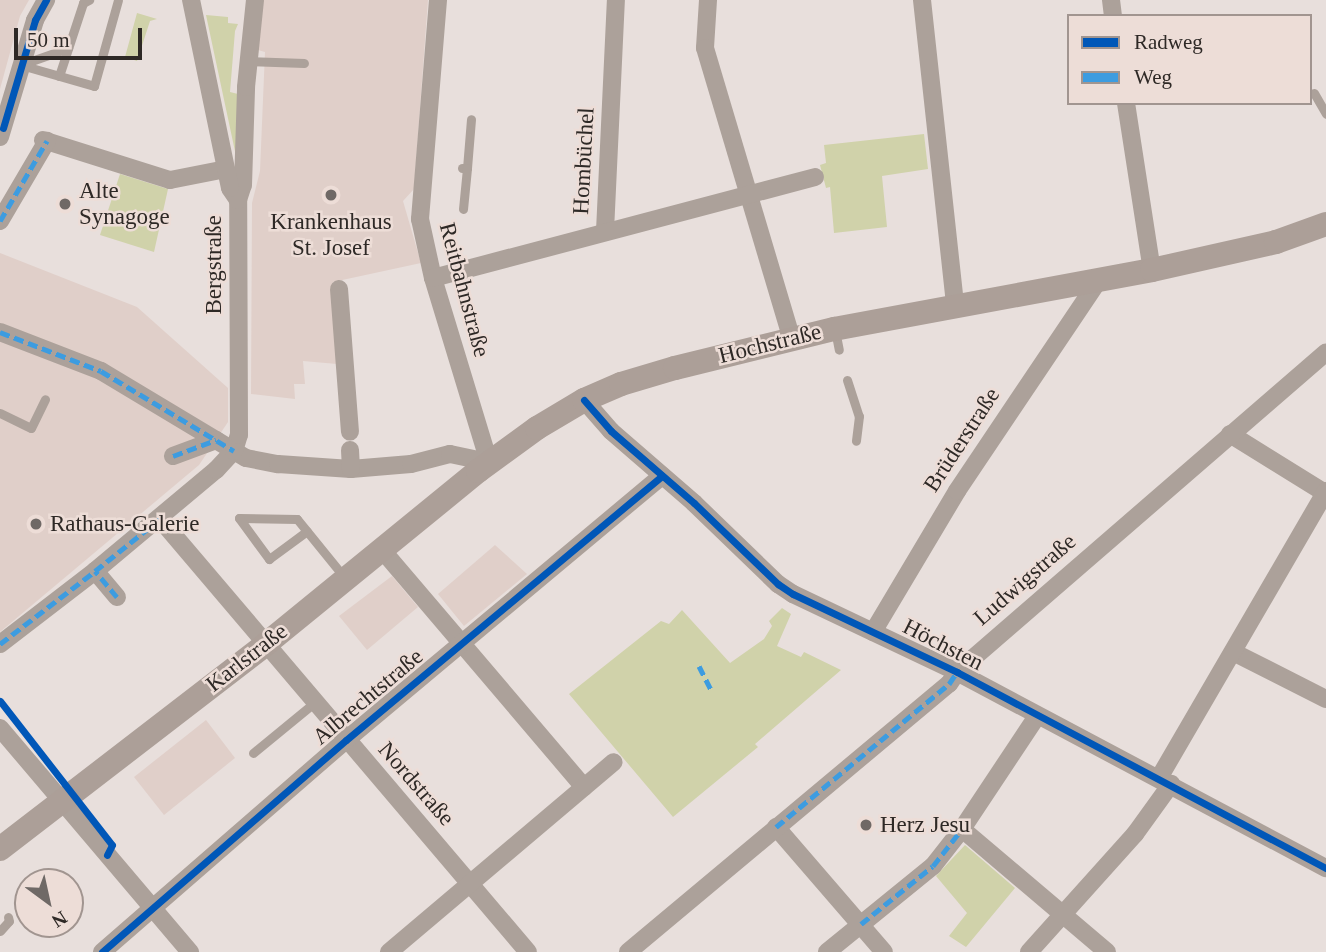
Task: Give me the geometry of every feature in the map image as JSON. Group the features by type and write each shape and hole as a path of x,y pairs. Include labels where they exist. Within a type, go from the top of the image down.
{"main road":[{"name":"Hochstraße","path":"489,462 559,413 621,384 792,339 837,339 955,306 1152,271 1276,242 1326,224"},
{"name":"Karlstraße","path":"0,849 266,644 489,462"}],"street":[{"path":"1,131 35,20 46,0"},
{"name":"Bergstraße","path":"191,0 230,188 238,200 239,435 234,451"},
{"path":"238,200 243,185 255,0"},
{"name":"Reitbahnstraße","path":"438,0 431,164 420,219 433,278 489,462"},
{"name":"Hombüchel","path":"433,278 605,230 616,0"},
{"path":"708,0 705,48 751,194 792,339"},
{"path":"922,0 955,306"},
{"path":"1126,105 1152,271"},
{"path":"0,220 45,141 170,180 226,169"},
{"path":"605,230 815,177"},
{"name":"Brüderstraße","path":"873,632 957,491 1099,280"},
{"path":"339,289 351,469"},
{"path":"0,332 64,361 101,370 246,458 278,464 351,469 411,464 450,454 489,462"},
{"name":"Ludwigstraße","path":"628,952 950,684 957,672 1326,352"},
{"name":"Höchsten","path":"584,400 611,431 778,584 957,672 1326,868"},
{"path":"1029,952 1135,834 1233,652 1325,492 1230,434"},
{"path":"173,456 216,440"},
{"path":"1,638 95,571 160,519 234,451"},
{"name":"Albrechtstraße","path":"102,952 346,740 662,476"},
{"name":"Nordstraße","path":"160,519 528,952"},
{"path":"383,551 584,787"},
{"path":"95,571 117,597"},
{"path":"1233,652 1326,699"},
{"path":"827,952 933,866 962,829 1037,716"},
{"path":"0,727 190,952"},
{"path":"389,952 614,762"},
{"path":"776,827 884,952"},
{"path":"962,829 1107,952"}],"lane":[{"path":"58,76 83,4 89,0"},
{"path":"21,65 94,86 118,0"},
{"path":"21,65 68,48"},
{"path":"250,61 304,63"},
{"path":"1314,93 1326,114"},
{"path":"463,209 464,168 471,119"},
{"path":"846,380 859,416 856,442"},
{"path":"0,413 31,428 45,399"},
{"path":"307,531 269,559 239,518 298,519 346,580"},
{"path":"253,753 315,702"},
{"path":"0,931 9,921 8,917"}],"shaded area":[{"path":"0,0 29,0 20,16 0,89"},
{"name":"Krankenhaus St. Josef","path":"262,0 428,0 414,189 403,201 421,263 333,282 337,364 303,361 305,384 294,384 295,399 251,394 252,203 260,171 265,52 258,50"},
{"path":"0,253 137,307 228,388 228,422 199,465 0,632"},
{"path":"495,545 527,574 464,626 438,594"},
{"path":"392,576 418,607 367,650 339,616"},
{"path":"206,720 235,758 164,815 134,777"}],"green space":[{"path":"137,13 157,19 150,21 137,61 125,57"},
{"path":"206,15 228,17 228,23 238,24 235,31 230,92 238,94 236,156"},
{"path":"924,134 928,169 882,176 887,227 834,233 830,187 826,188 820,165 826,163 824,145"},
{"path":"120,174 168,189 154,252 100,235"},
{"path":"782,608 791,614 777,646 801,657 804,652 841,670 755,744 758,747 673,817 569,694 661,621 669,624 682,610 730,663 764,639 772,626 769,621"},
{"path":"965,845 1015,888 966,947 949,936 967,913 936,876"}],"marked path":[{"path":"0,221 47,141"},
{"path":"0,332 101,371 234,451"},
{"path":"173,456 216,440"},
{"path":"117,597 95,571 160,519"},
{"path":"0,644 95,571"},
{"path":"699,666 711,690"},
{"path":"776,827 949,684 957,672"},
{"path":"861,924 933,866 962,829"}],"cycle path":[{"path":"3,128 35,20 46,0"},
{"path":"584,400 611,431 694,503 778,584 793,594 957,672 1326,868"},
{"path":"102,952 346,740 662,476"},
{"path":"0,701 112,845 107,855"}],"place":[{"name":"Krankenhaus St. Josef","path":"331,195"},
{"name":"Alte Synagoge","path":"65,204"},
{"name":"Rathaus-Galerie","path":"36,524"},
{"name":"Herz Jesu","path":"866,825"}]}
